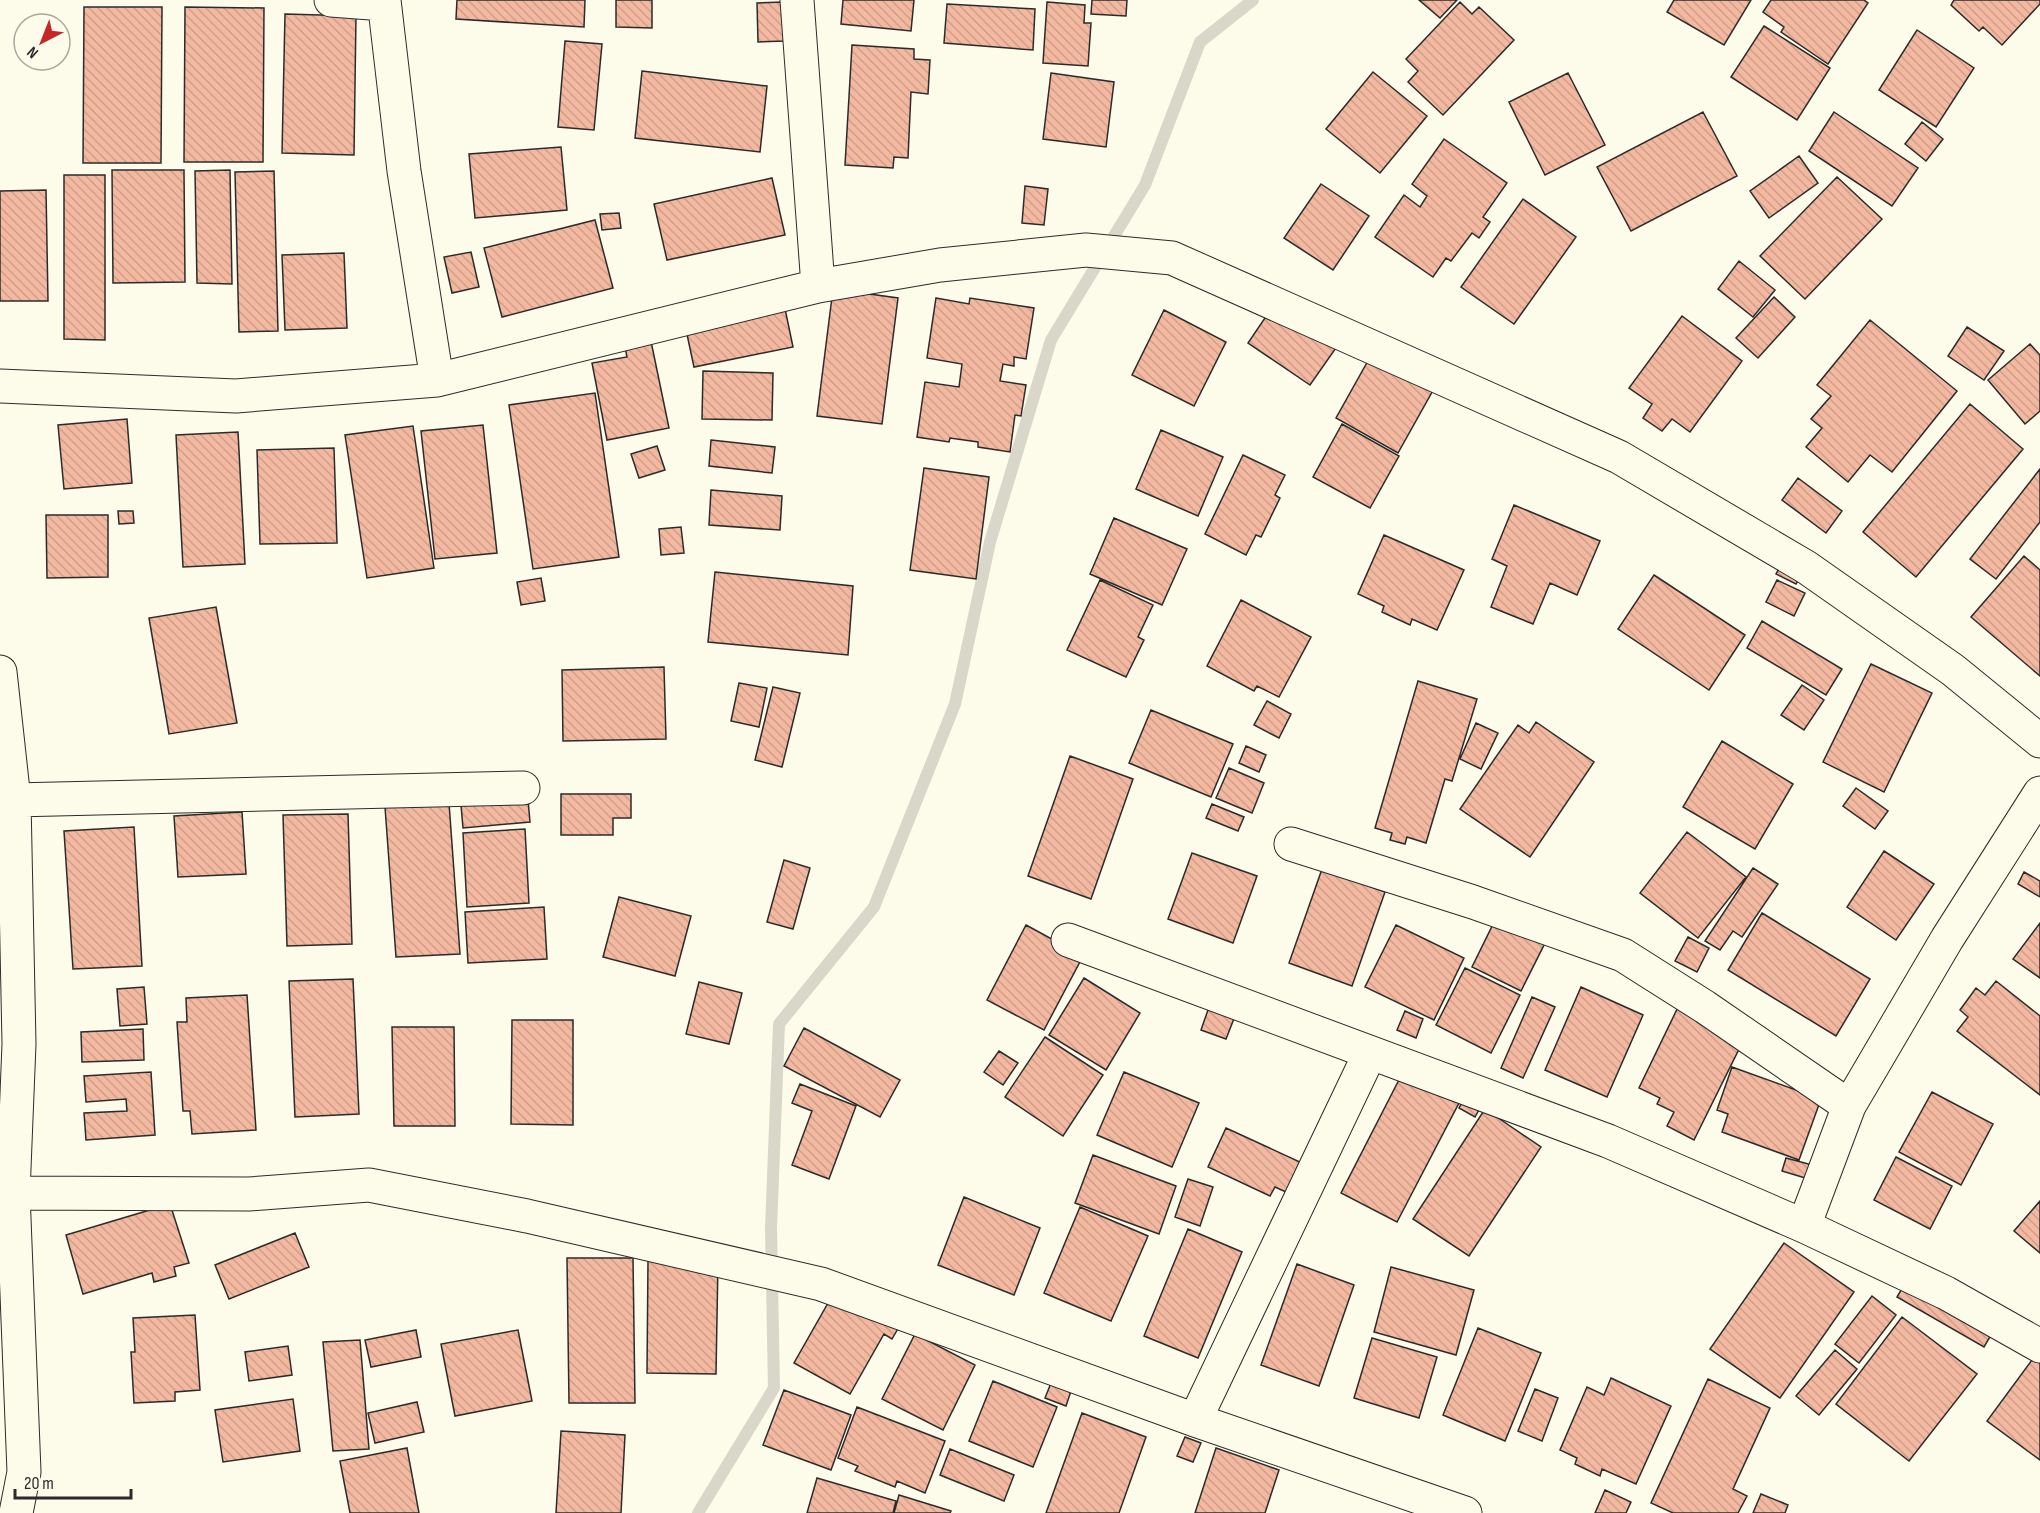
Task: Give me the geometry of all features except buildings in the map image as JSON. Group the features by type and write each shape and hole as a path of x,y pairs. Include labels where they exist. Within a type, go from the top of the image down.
{"street":[{"path":"331,0 384,2 404,171 437,380"},
{"path":"797,0 818,286"},
{"path":"0,386 236,396 437,380 818,286 940,266 1086,249 1172,258 1619,458 1806,567 1953,670 2040,741"},
{"path":"0,672 14,800 19,1044 13,1193 24,1472 16,1513"},
{"path":"14,800 524,788"},
{"path":"1804,1226 1849,1107 1947,939 2040,793"},
{"path":"1291,844 1462,899 1623,955 1705,1007 1849,1107"},
{"path":"1068,940 1608,1141 1804,1226 1946,1293 2040,1346"},
{"path":"1195,1420 1370,1053"},
{"path":"13,1193 249,1194 369,1185 527,1216 821,1284 1195,1420 1465,1513"}],"waterway":[{"path":"698,1513 774,1388 771,1228 779,1024 874,907 955,704 990,542 1051,340 1145,185 1200,42 1253,0"}]}
